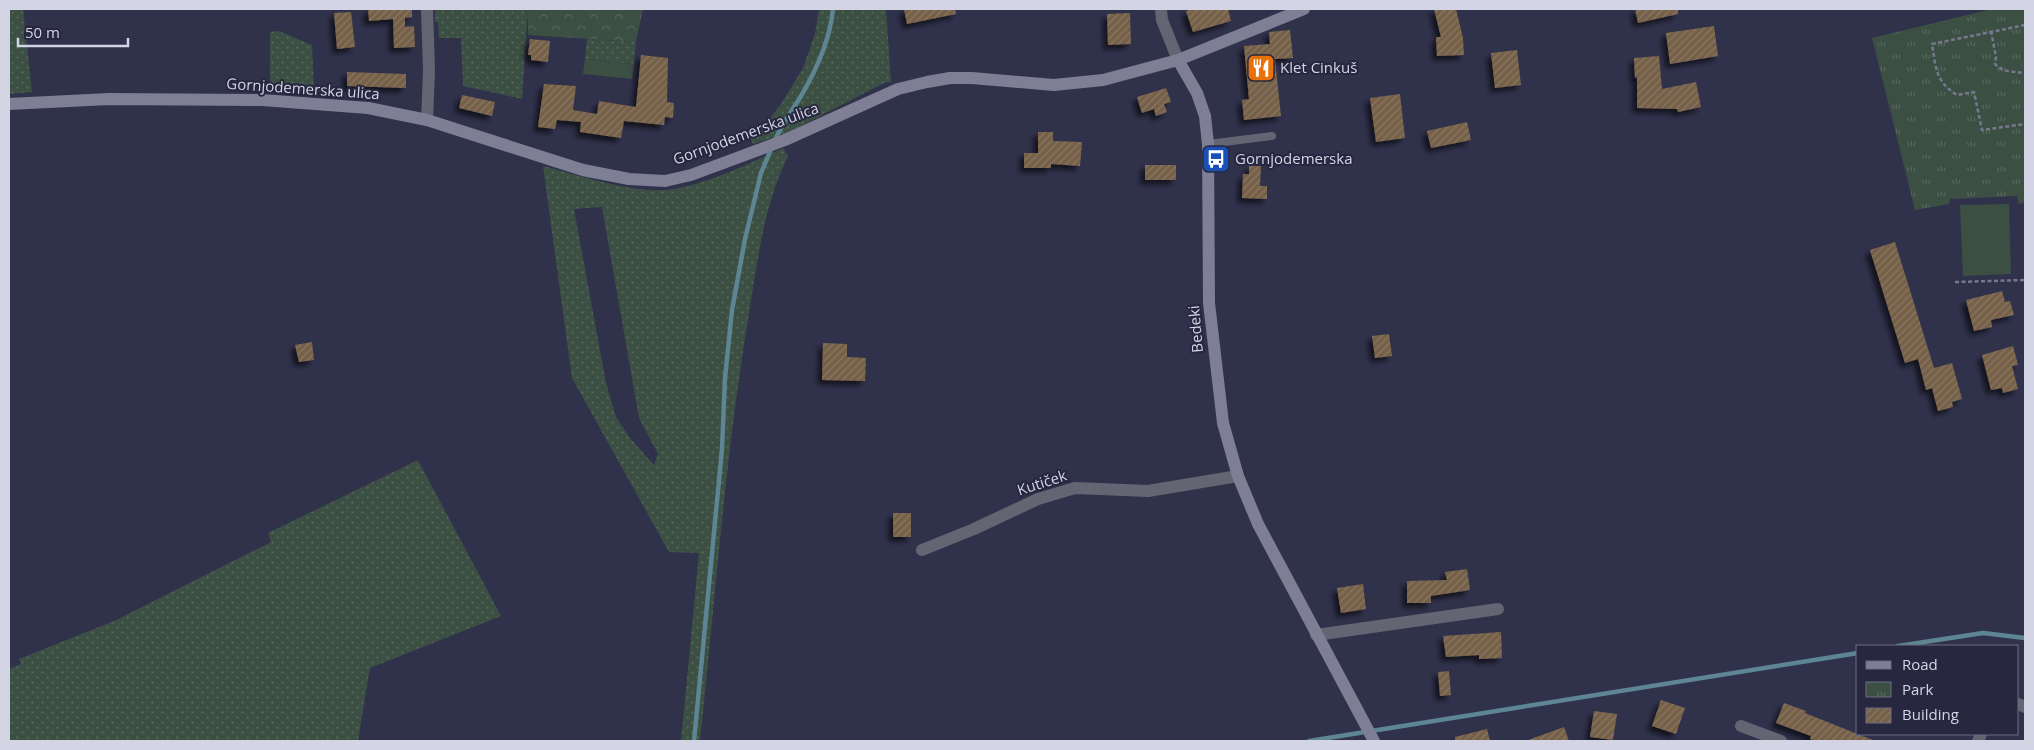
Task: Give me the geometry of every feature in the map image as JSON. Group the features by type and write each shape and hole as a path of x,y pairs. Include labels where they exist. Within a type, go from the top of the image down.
{"street":[{"path":"426,9 429,71 427,120"},
{"name":"Bedeki","path":"1161,9 1162,20 1178,60 1201,103 1208,144 1209,303 1224,423 1238,476 1258,524 1373,740"},
{"name":"Gornjodemerska ulica","path":"9,104 109,99 262,100 368,108 427,120 583,170 647,181 665,181 691,175 785,140 898,90 927,82 950,78 972,78 1054,85 1081,84 1103,80 1178,60 1304,9"},
{"name":"Kutiček","path":"922,550 974,529 1038,499 1075,488 1148,491 1238,476"},
{"path":"1316,635 1498,609"},
{"path":"1741,726 1781,741"}],"lane":[{"path":"1208,144 1272,136"}],"path":[{"path":"2025,24 1932,44 1937,74 1943,84 1957,95 1974,92 1982,130 2025,124"},
{"path":"1991,31 1996,64 2004,71 2025,74"},
{"path":"1955,282 2025,280"}],"green space":[{"path":"9,9 23,9 32,92 9,94"},
{"path":"435,9 528,9 522,99 463,86 461,38 439,38 438,22 435,22"},
{"path":"528,9 643,9 636,42 528,35"},
{"path":"819,9 886,9 891,82 884,83 785,134 753,144 748,133 763,127 781,104 803,68 815,34"},
{"path":"1992,9 2025,9 2025,202 2019,204 2017,196 1950,199 1949,204 1915,210 1872,38"},
{"path":"279,31 312,45 314,94 270,92 270,32"},
{"path":"587,39 636,42 634,64 585,59"},
{"path":"585,59 634,64 632,79 583,74"},
{"path":"783,148 788,156 772,195 762,236 740,372 727,478 700,741 681,741 699,553 669,552 572,378 543,166 622,186 648,190 664,190 699,183","holes":["602,207 639,418 658,454 654,465 630,438 616,417 606,383 574,209"]},
{"path":"2009,204 2011,274 1963,276 1960,205"},
{"path":"418,460 501,616 370,668 358,741 9,741 9,669 21,664 19,659 114,621 271,542 268,533"}],"building":[{"path":"368,9 412,9 412,17 405,18 405,27 414,26 415,47 394,48 393,19 369,21"},
{"path":"904,9 955,9 956,14 907,24"},
{"path":"1194,9 1228,9 1231,21 1193,32 1186,11"},
{"path":"1434,9 1456,9 1463,38 1464,55 1437,56 1436,37 1441,37"},
{"path":"1635,9 1678,9 1678,14 1638,23"},
{"path":"351,12 355,47 337,49 334,13"},
{"path":"1130,13 1131,44 1108,45 1107,14"},
{"path":"1714,26 1718,56 1670,64 1666,33"},
{"name":"Klet Cinkuš","path":"1290,30 1293,58 1275,59 1281,116 1244,120 1242,100 1249,99 1244,46 1270,44 1269,32"},
{"path":"530,39 550,41 548,62 531,60 531,55 528,55"},
{"path":"1517,50 1521,85 1495,88 1491,53"},
{"path":"641,55 668,58 667,102 674,103 673,118 665,117 664,125 624,121 621,138 580,132 581,122 557,120 555,129 538,127 544,84 576,86 573,110 597,114 599,101 636,107"},
{"path":"1659,56 1662,89 1696,82 1701,107 1678,112 1677,109 1637,108 1637,77 1635,78 1634,58"},
{"path":"347,72 406,74 406,88 347,86"},
{"path":"1166,88 1171,102 1164,104 1167,112 1156,116 1154,109 1142,113 1137,97"},
{"path":"1400,94 1405,138 1376,142 1370,98"},
{"path":"462,95 495,102 492,116 459,108"},
{"path":"1467,122 1471,140 1431,148 1427,131"},
{"path":"1038,132 1053,132 1053,141 1082,142 1080,166 1051,164 1051,168 1024,168 1024,153 1038,153"},
{"path":"1145,165 1176,165 1176,180 1145,180"},
{"path":"1249,166 1261,166 1260,186 1267,186 1267,199 1242,198 1243,174 1249,174"},
{"path":"1895,242 1934,368 1952,363 1962,399 1952,402 1953,407 1938,411 1932,388 1926,390 1918,359 1905,363 1870,250"},
{"path":"2002,291 2005,302 2010,301 2014,315 1991,320 1992,327 1974,331 1966,300"},
{"path":"1389,334 1392,356 1375,358 1372,336"},
{"path":"312,342 314,360 299,362 295,345"},
{"path":"823,343 847,344 847,357 866,358 865,381 822,380"},
{"path":"2013,346 2018,365 2012,366 2018,389 2003,393 2002,388 1991,390 1982,355"},
{"path":"893,513 911,513 911,537 893,537"},
{"path":"1467,569 1470,590 1431,596 1431,603 1407,603 1407,581 1447,580 1445,572"},
{"path":"1363,584 1366,609 1341,613 1337,588"},
{"path":"1501,632 1502,658 1479,659 1479,655 1446,657 1443,636"},
{"path":"1449,671 1451,695 1440,696 1438,672"},
{"path":"1661,700 1685,708 1676,734 1652,726"},
{"path":"1784,703 1806,711 1805,713 1856,735 1875,741 1817,741 1810,739 1811,736 1776,723"},
{"path":"1594,711 1617,714 1613,740 1590,737"},
{"path":"1564,727 1569,741 1528,741 1528,740"},
{"path":"1487,729 1490,741 1455,741 1455,737"}],"waterway":[{"path":"775,140 807,86 817,65 826,43 833,9"},
{"path":"694,741 722,449 725,378 732,310 745,239 761,173 772,147"},
{"path":"1905,645 1983,633 2025,638"},
{"path":"1309,741 1856,653"}],"place":[{"name":"Klet Cinkuš","path":"1261,68"},
{"name":"Gornjodemerska","path":"1216,159"}]}
